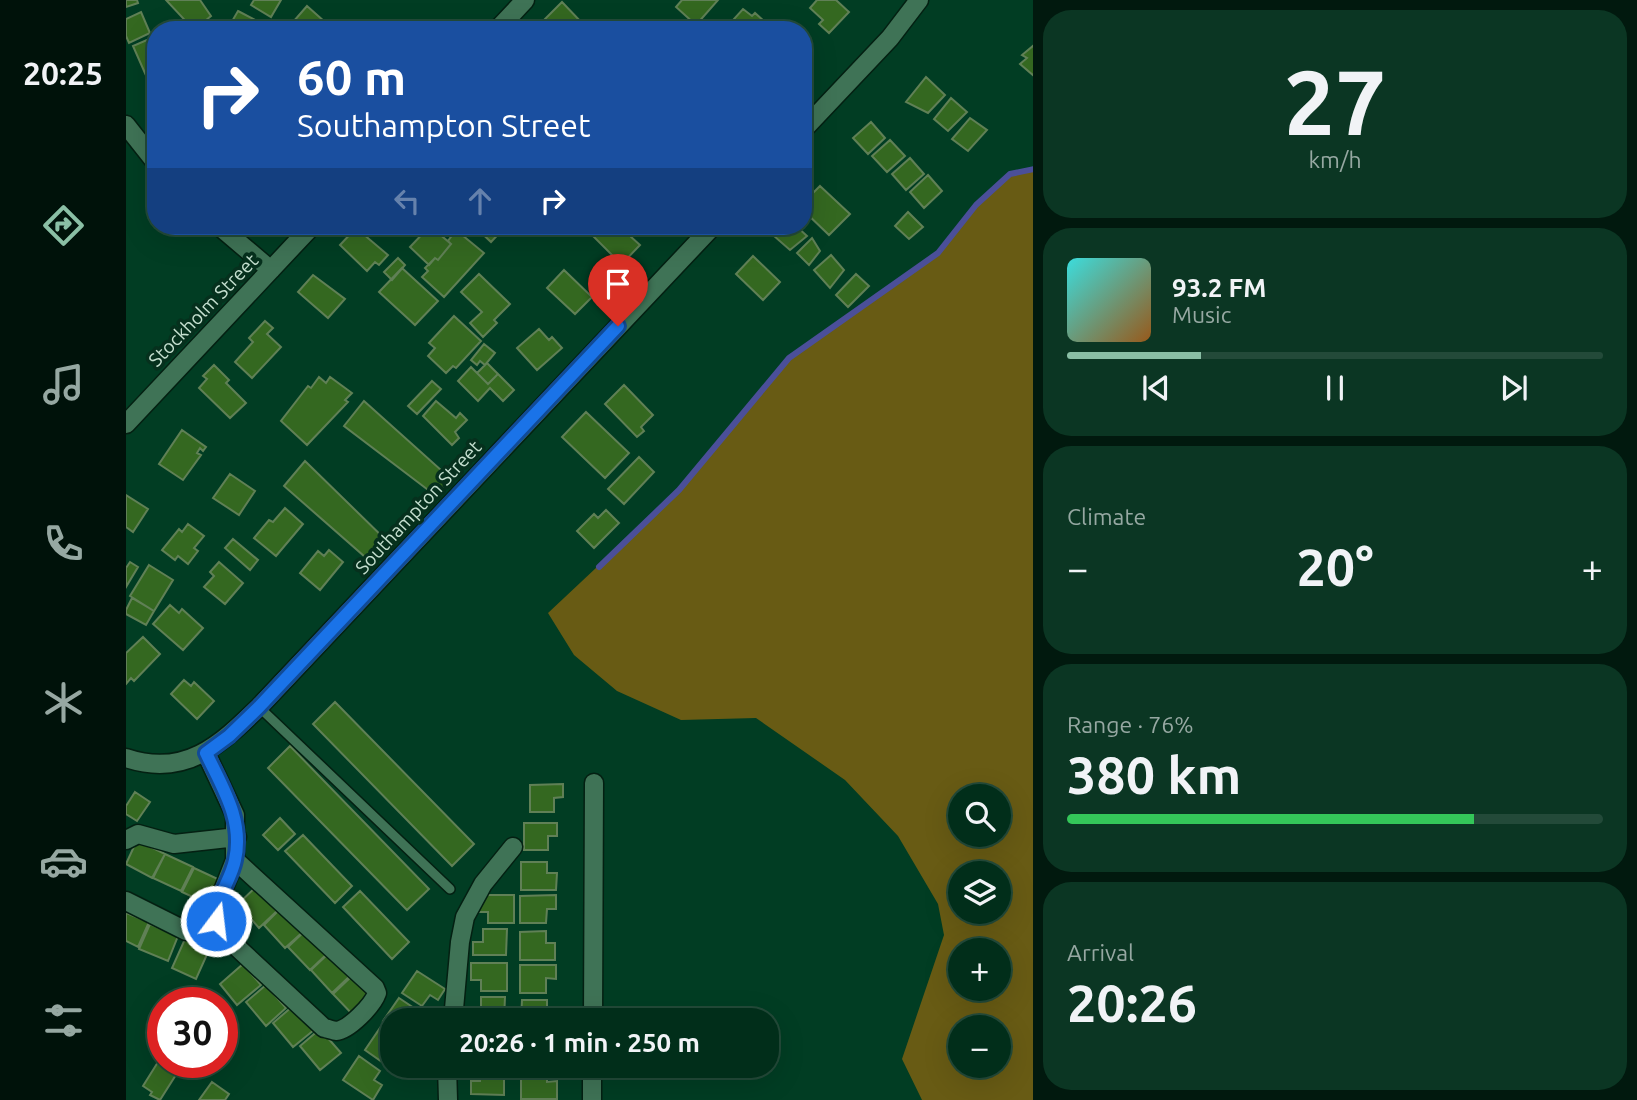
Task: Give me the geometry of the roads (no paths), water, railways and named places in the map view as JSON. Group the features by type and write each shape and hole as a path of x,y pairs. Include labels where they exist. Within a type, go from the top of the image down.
{"street":[{"path":"505,21 525,0"},
{"path":"812,120 890,38 919,0"},
{"path":"126,125 147,152"},
{"path":"230,235 271,270"},
{"name":"Stockholm Street","path":"126,424 304,235"},
{"name":"Southampton Street","path":"126,758 144,762 179,762 206,753 229,736 705,235"},
{"path":"206,753 235,815 237,836 235,860 215,911 216,921 226,937 324,1028 335,1031 345,1028 373,1002 377,993 375,988 235,860"},
{"path":"593,1008 594,783"},
{"path":"126,839 138,834 174,844 237,836"},
{"path":"454,1008 460,942 466,917 483,884 513,847"},
{"path":"126,901 186,931 198,931 216,921"},
{"path":"447,1078 448,1100"},
{"path":"592,1078 592,1100"}],"lane":[{"path":"259,707 450,889"}],"waterway":[{"path":"599,567 679,490 789,358 938,253 976,205 1010,174 1033,169"}]}
